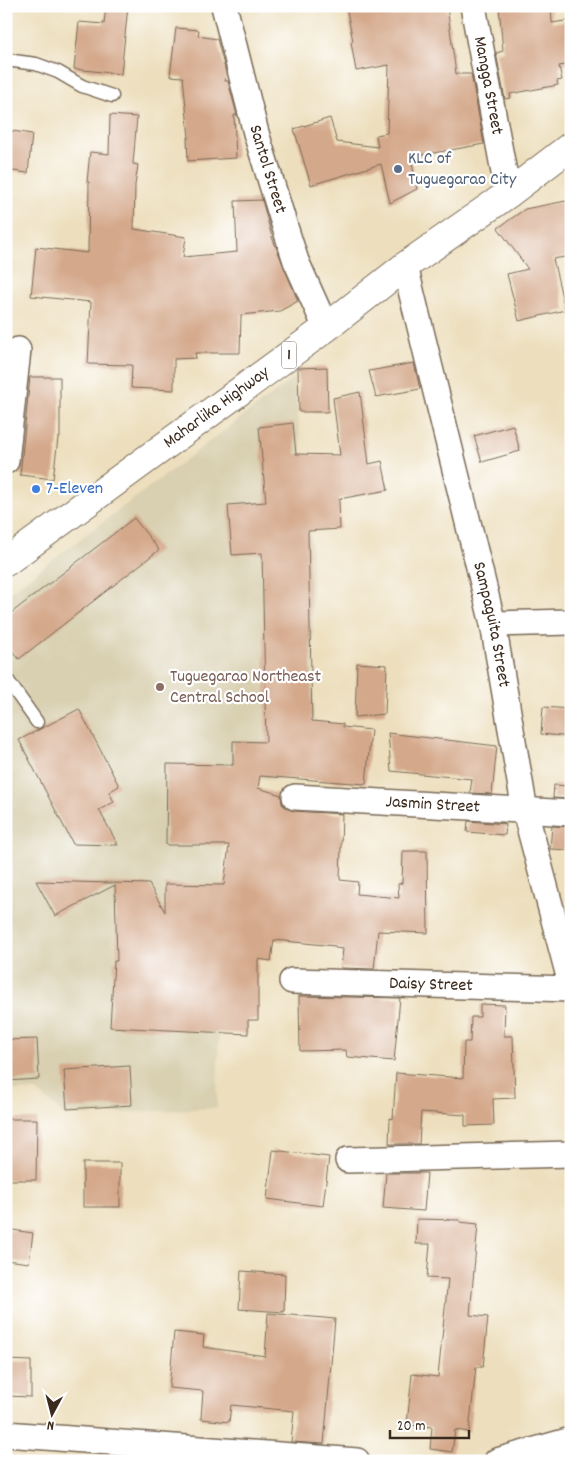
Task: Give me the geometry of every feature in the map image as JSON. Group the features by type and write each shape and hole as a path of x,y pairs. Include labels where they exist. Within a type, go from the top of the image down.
{"main road":[{"name":"Maharlika Highway","path":"6,562 326,328 405,266 508,194 571,146"}],"street":[{"name":"Santol Street","path":"224,6 256,133 285,227 296,261 326,328"},
{"name":"Mangga Street","path":"473,6 508,194"},
{"name":"Sampaguita Street","path":"405,266 493,624 525,811 571,984"},
{"path":"6,461 18,350"},
{"path":"493,624 571,622"},
{"name":"Jasmin Street","path":"295,797 571,813"},
{"name":"Daisy Street","path":"292,981 571,989"},
{"path":"348,1160 571,1154"},
{"path":"6,1434 261,1457 357,1461"},
{"path":"497,1461 571,1440"}],"lane":[{"path":"6,60 36,64 58,72 82,86 112,96"},
{"path":"6,678 36,722"}],"shaded area":[{"name":"Tuguegarao Northeast Central School","path":"294,378 312,550 315,780 225,779 217,1108 65,1116 37,1091 6,1090 6,595"}],"building":[{"path":"106,6 128,6 121,74 74,69 79,22 104,24"},
{"path":"346,6 447,6 456,74 471,74 484,144 411,157 417,189 390,203 381,164 311,185 294,129 330,118 337,142 378,147 376,135 387,133 389,65 356,71 351,42 353,41"},
{"path":"499,6 551,6 552,23 571,20 571,64 559,66 562,80 557,81 558,85 510,94 511,98 505,99 496,53 503,51"},
{"path":"176,28 199,30 198,36 217,39 226,73 225,81 228,81 237,115 234,115 236,158 188,161 187,138 189,138 183,77 170,76"},
{"path":"110,115 137,117 133,164 138,165 135,185 134,229 186,237 183,257 237,252 235,201 262,200 272,237 298,301 280,311 241,315 240,353 195,353 196,358 174,359 174,390 131,388 132,365 88,364 91,302 31,296 36,247 88,253 89,182 87,182 90,152 109,154"},
{"path":"6,130 32,134 28,173 6,170"},
{"path":"571,200 571,256 553,259 565,310 519,321 507,274 528,269 498,228 525,209"},
{"path":"414,363 420,389 376,397 369,371"},
{"path":"327,367 328,412 299,412 298,368"},
{"path":"30,377 60,377 60,438 58,438 53,479 20,475"},
{"path":"360,392 369,464 382,461 388,490 339,499 340,529 308,531 312,721 343,724 343,727 371,730 366,784 260,776 258,788 281,795 282,804 294,811 342,814 340,880 358,882 357,894 399,898 398,884 402,883 403,851 427,851 428,933 378,931 374,969 341,968 343,949 335,948 335,946 274,940 271,961 258,959 258,1020 248,1020 248,1034 110,1027 114,961 117,961 115,885 55,916 36,881 149,884 165,912 165,884 224,885 229,845 166,845 167,764 233,765 233,741 266,742 262,553 232,555 228,505 266,502 259,427 293,423 296,454 340,455 333,398"},
{"path":"513,425 520,451 482,462 474,436"},
{"path":"134,518 159,550 19,659 6,643 6,617"},
{"path":"357,663 387,665 385,714 355,717"},
{"path":"543,707 571,709 571,737 541,734"},
{"path":"79,709 119,786 109,792 114,802 99,810 118,845 73,844 19,740"},
{"path":"388,733 497,746 492,794 470,793 472,779 391,771"},
{"path":"554,785 571,786 571,799 553,798"},
{"path":"468,821 506,824 505,835 467,832"},
{"path":"552,826 571,827 571,850 550,849"},
{"path":"299,996 400,998 394,1061 347,1057 346,1050 300,1051"},
{"path":"480,1004 505,1005 504,1036 513,1036 515,1098 493,1099 494,1125 465,1126 465,1115 421,1112 419,1144 389,1144 390,1118 393,1119 396,1073 463,1078 464,1042 470,1042 471,1017 480,1017"},
{"path":"37,1039 39,1079 6,1081 6,1040"},
{"path":"130,1066 132,1105 67,1109 64,1070"},
{"path":"6,1119 37,1119 36,1180 6,1180"},
{"path":"273,1150 329,1157 323,1206 267,1199"},
{"path":"83,1163 120,1163 120,1207 83,1207"},
{"path":"386,1173 427,1173 424,1211 383,1208"},
{"path":"417,1219 460,1220 460,1222 478,1224 470,1315 488,1317 483,1367 476,1367 469,1432 455,1430 452,1452 430,1449 432,1427 407,1425 412,1374 438,1377 448,1279 427,1278 430,1244 416,1244"},
{"path":"6,1229 33,1233 29,1263 6,1260"},
{"path":"241,1271 285,1274 284,1312 239,1309"},
{"path":"268,1313 335,1319 324,1444 291,1442 294,1411 231,1405 229,1422 201,1419 203,1391 169,1388 174,1332 204,1335 203,1347 265,1356"},
{"path":"6,1360 31,1361 31,1397 6,1396"}],"place":[{"name":"KLC of Tuguegarao City","path":"398,169"},
{"name":"7-Eleven","path":"36,489"},
{"name":"Tuguegarao Northeast Central School","path":"160,687"}]}
